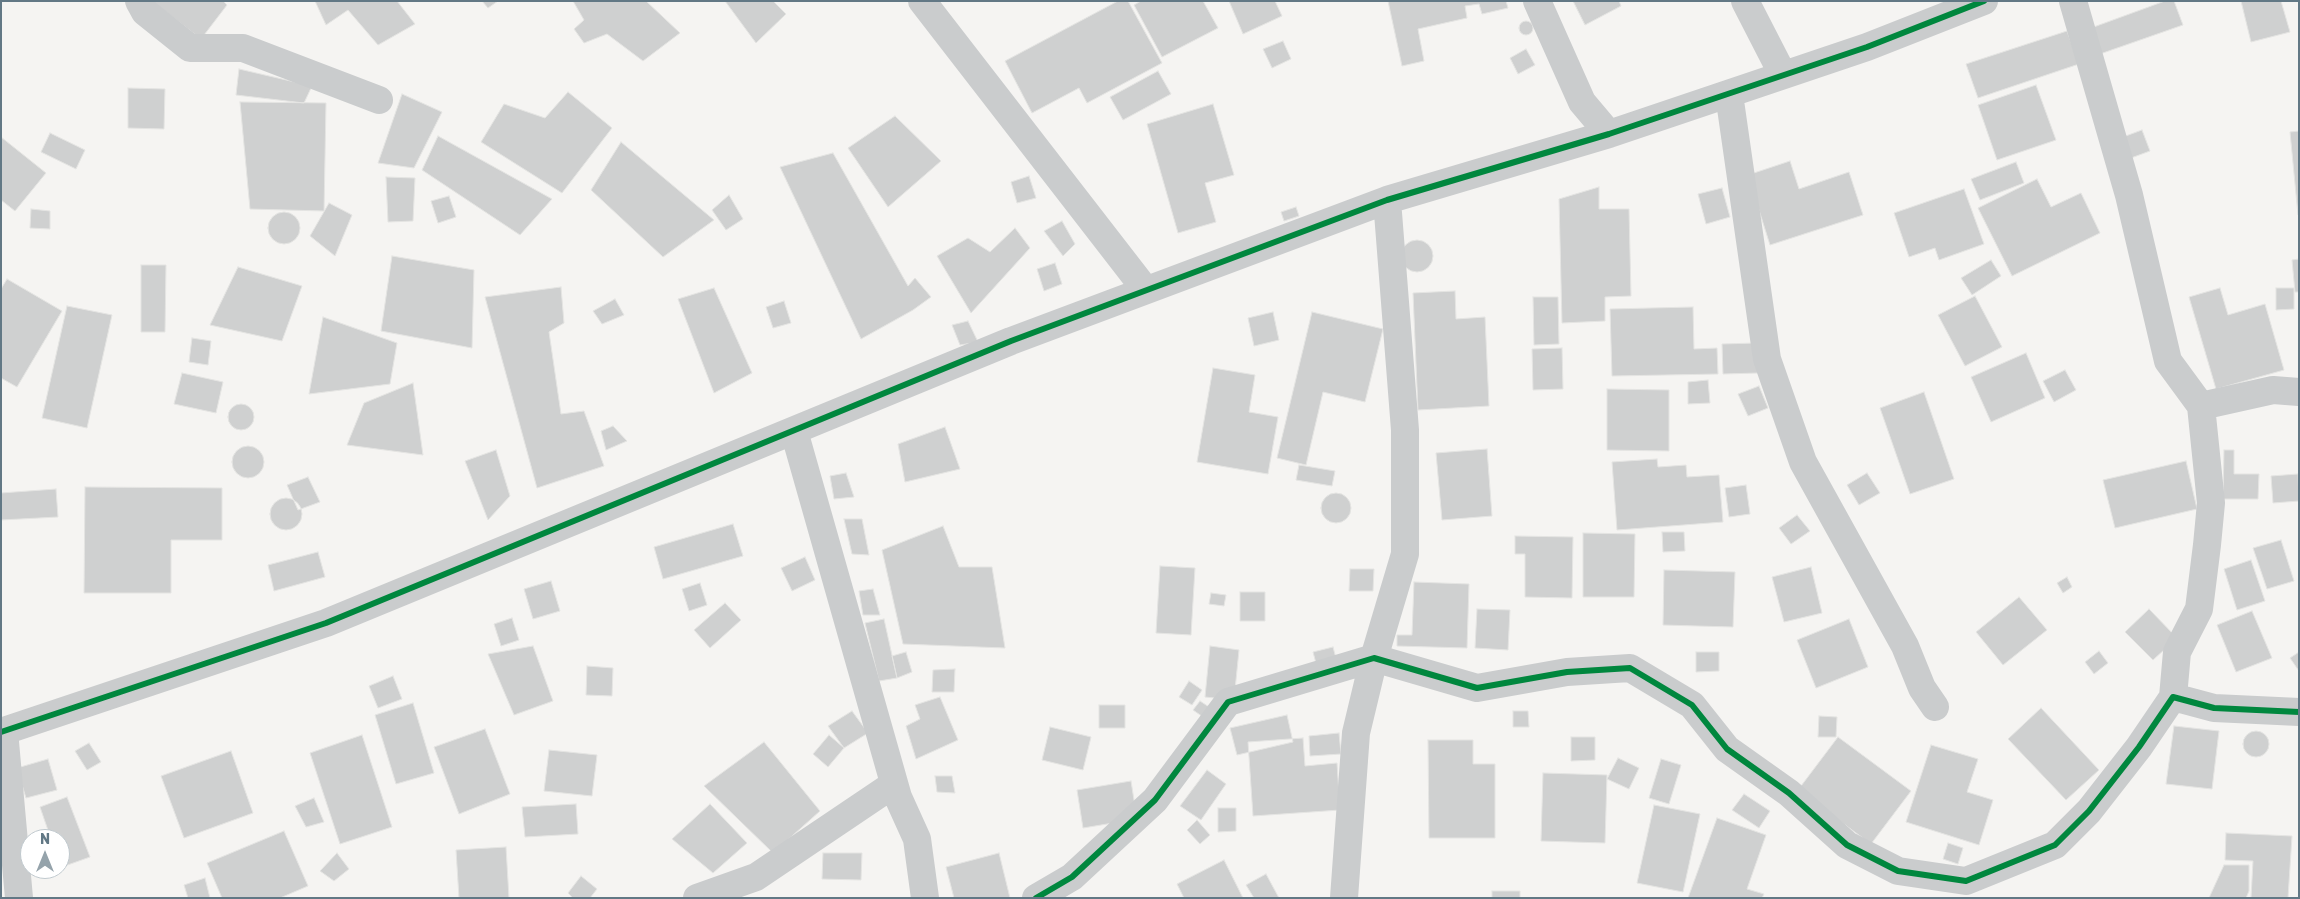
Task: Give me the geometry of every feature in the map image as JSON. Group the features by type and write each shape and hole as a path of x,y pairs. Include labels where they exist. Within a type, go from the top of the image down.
{"street":[{"path":"139,1 145,12 190,48 243,48 379,100"},
{"path":"922,1 1146,289"},
{"path":"1537,1 1582,102 1609,134"},
{"path":"1744,1 1783,75"},
{"path":"19,898 3,732 326,623 1011,341 1387,200 1609,134 1729,94 1867,47 1984,1"},
{"path":"1036,898 1072,877 1155,800 1228,702 1374,658 1477,688 1567,672 1630,668 1692,705 1727,749 1789,793 1847,845 1898,871 1966,881 2055,845 2089,811 2139,747 2173,697 2177,652 2200,609 2211,503 2202,406 2168,361 2129,195 2073,1"},
{"path":"1729,94 1767,359 1803,462 1905,646 1922,688 1935,706"},
{"path":"1344,898 1356,733 1374,658 1405,554 1405,430 1387,200"},
{"path":"2202,406 2273,390 2299,392"},
{"path":"794,430 894,784 917,838 925,898"},
{"path":"2173,697 2214,708 2299,712"},
{"path":"697,898 756,877 894,784"}],"building":[{"path":"152,1 223,1 227,5 201,39"},
{"path":"315,1 397,1 415,24 378,45 348,10 326,25"},
{"path":"482,1 498,1 488,8"},
{"path":"573,1 646,1 680,33 643,61 607,34 584,43 574,29 584,20"},
{"path":"725,1 773,1 786,14 756,43"},
{"path":"1118,1 1128,1 1162,63 1087,103 1079,88 1032,113 1005,61"},
{"path":"1141,1 1203,1 1218,28 1162,57 1134,5"},
{"path":"1229,1 1275,1 1282,16 1243,34"},
{"path":"1388,1 1506,1 1508,8 1482,14 1479,4 1465,6 1467,18 1418,29 1424,61 1402,66"},
{"path":"1573,1 1619,1 1621,6 1585,25"},
{"path":"2165,1 2174,1 2183,25 2100,54 2091,28"},
{"path":"2241,1 2281,1 2290,32 2251,42"},
{"path":"1523,21 1529,21 1533,28 1529,35 1523,35 1519,31 1519,25"},
{"path":"2067,31 2079,64 1978,98 1966,64"},
{"path":"1283,41 1291,59 1272,68 1263,49"},
{"path":"1526,49 1535,65 1518,74 1510,58"},
{"path":"239,69 312,86 304,103 236,95"},
{"path":"1158,71 1171,94 1123,120 1110,97"},
{"path":"2036,85 2056,140 1997,160 1978,105"},
{"path":"128,88 165,89 164,129 128,128"},
{"path":"568,92 612,128 562,193 481,142 504,104 545,118"},
{"path":"402,94 442,112 414,168 378,163"},
{"path":"240,102 326,103 324,211 250,209"},
{"path":"1213,104 1234,175 1205,183 1216,222 1178,233 1147,124"},
{"path":"895,116 941,161 888,207 848,148"},
{"path":"2142,130 2150,151 2131,158 2123,137"},
{"path":"2299,131 2299,215 2298,215 2290,132"},
{"path":"50,133 85,150 76,169 41,152"},
{"path":"438,136 552,199 520,235 422,170"},
{"path":"1,137 46,173 15,211 1,200"},
{"path":"621,142 714,220 663,257 591,190"},
{"path":"833,153 908,286 915,278 931,297 913,310 861,339 780,167"},
{"path":"1790,161 1799,189 1849,172 1863,215 1770,245 1748,175"},
{"path":"2016,162 2024,183 1980,200 1971,179"},
{"path":"1029,176 1036,198 1017,203 1011,182"},
{"path":"386,177 415,178 413,221 388,222"},
{"path":"2037,179 2051,207 2081,193 2100,233 2012,276 1978,208"},
{"path":"1599,187 1599,209 1629,209 1631,296 1605,297 1605,321 1562,323 1559,199"},
{"path":"1722,188 1730,217 1706,224 1698,194"},
{"path":"1964,189 1984,244 1939,260 1935,248 1909,257 1894,213"},
{"path":"729,195 743,219 726,230 712,210"},
{"path":"449,196 456,217 438,223 431,201"},
{"path":"329,203 352,215 335,256 310,236"},
{"path":"1296,207 1299,216 1284,221 1281,212"},
{"path":"31,209 50,211 50,229 30,228"},
{"path":"284,212 296,216 300,228 296,240 284,244 272,240 268,228 272,216"},
{"path":"1062,221 1075,244 1063,256 1044,231"},
{"path":"1015,228 1030,248 971,313 937,256 968,238 990,252"},
{"path":"1417,240 1423,241 1428,245 1432,250 1432,262 1428,267 1423,271 1417,272 1411,271 1406,267 1402,262 1401,256 1402,250 1406,245 1411,241"},
{"path":"392,256 474,270 472,348 381,331"},
{"path":"2299,259 2299,292 2295,292 2292,260"},
{"path":"1991,260 2001,276 1972,295 1961,278"},
{"path":"1055,263 1062,284 1044,291 1037,269"},
{"path":"141,265 166,265 165,332 141,332"},
{"path":"238,267 302,286 282,341 210,325"},
{"path":"7,279 62,311 17,387 1,378 1,289"},
{"path":"561,287 564,323 549,332 561,414 584,411 604,466 537,488 485,297"},
{"path":"714,288 752,373 714,393 678,299"},
{"path":"2220,288 2228,315 2265,304 2284,370 2216,389 2189,297"},
{"path":"2276,288 2294,288 2294,309 2276,310"},
{"path":"1455,291 1456,319 1485,317 1489,406 1418,410 1413,293"},
{"path":"1975,296 2002,347 1965,366 1938,315"},
{"path":"1533,297 1558,297 1559,344 1534,345"},
{"path":"615,299 624,315 602,324 593,311"},
{"path":"784,301 791,323 773,328 766,307"},
{"path":"67,306 112,315 87,428 42,418"},
{"path":"1693,307 1694,349 1717,348 1718,374 1612,376 1610,309"},
{"path":"1273,312 1279,340 1254,346 1248,318"},
{"path":"1312,312 1383,329 1365,402 1323,392 1306,465 1277,458"},
{"path":"323,317 397,343 390,384 309,394"},
{"path":"968,321 978,342 960,345 952,325"},
{"path":"192,338 211,341 208,365 189,362"},
{"path":"1756,343 1758,373 1723,374 1722,344"},
{"path":"1562,348 1563,389 1533,390 1532,349"},
{"path":"2026,353 2045,398 1991,422 1971,377"},
{"path":"1213,368 1255,375 1249,412 1278,417 1268,474 1197,462"},
{"path":"2065,370 2076,390 2054,402 2043,381"},
{"path":"182,373 223,382 216,413 174,404"},
{"path":"1708,380 1710,403 1688,404 1688,382"},
{"path":"413,383 423,455 347,445 364,403"},
{"path":"1759,386 1768,408 1748,416 1738,394"},
{"path":"1607,389 1669,390 1669,451 1607,450"},
{"path":"1924,392 1954,479 1910,494 1880,408"},
{"path":"241,404 250,408 254,417 250,426 241,430 232,426 228,417 232,408"},
{"path":"613,426 627,441 606,450 601,431"},
{"path":"945,427 960,469 905,482 898,444"},
{"path":"248,446 259,451 264,462 259,473 248,478 237,473 232,462 237,451"},
{"path":"1487,449 1492,516 1442,520 1436,453"},
{"path":"496,450 510,496 488,520 465,461"},
{"path":"2224,450 2234,450 2234,474 2259,474 2258,499 2223,499"},
{"path":"1657,459 1658,467 1686,465 1687,477 1719,475 1723,522 1617,530 1612,462"},
{"path":"2186,461 2197,509 2115,528 2103,480"},
{"path":"1299,465 1335,471 1332,486 1296,480"},
{"path":"846,473 854,497 834,499 830,476"},
{"path":"1867,473 1880,493 1859,505 1847,485"},
{"path":"2298,474 2299,501 2273,503 2271,476"},
{"path":"308,477 320,502 298,510 287,485"},
{"path":"1746,485 1750,514 1729,517 1725,488"},
{"path":"85,487 222,488 222,540 171,540 171,593 84,593"},
{"path":"56,489 58,517 1,520 1,493"},
{"path":"1336,493 1346,498 1351,508 1346,518 1336,523 1326,518 1321,508 1326,498"},
{"path":"286,498 297,503 302,514 297,525 286,530 275,525 270,514 275,503"},
{"path":"1797,515 1810,531 1791,544 1779,528"},
{"path":"844,519 862,519 869,555 852,554"},
{"path":"733,524 743,556 663,579 654,547"},
{"path":"943,526 959,567 992,567 1005,648 903,644 882,550"},
{"path":"1662,532 1684,532 1685,551 1663,552"},
{"path":"1583,533 1635,534 1634,597 1583,597"},
{"path":"1515,536 1573,537 1572,598 1525,597 1525,554 1515,554"},
{"path":"2281,540 2294,581 2267,589 2253,548"},
{"path":"318,552 325,577 274,591 268,565"},
{"path":"805,557 815,580 792,591 781,568"},
{"path":"2251,560 2265,601 2237,610 2224,569"},
{"path":"1160,566 1195,568 1191,635 1156,633"},
{"path":"1811,567 1822,613 1784,622 1772,577"},
{"path":"1350,569 1374,569 1373,591 1349,591"},
{"path":"1664,570 1735,572 1733,627 1663,625"},
{"path":"2067,577 2072,587 2063,593 2057,583"},
{"path":"551,581 560,611 533,619 524,589"},
{"path":"1414,582 1469,584 1467,648 1397,646 1397,635 1412,635"},
{"path":"700,583 707,605 689,611 682,589"},
{"path":"873,589 880,615 863,615 859,591"},
{"path":"1240,592 1265,592 1265,621 1240,621"},
{"path":"1211,593 1226,595 1224,606 1209,604"},
{"path":"2019,597 2047,630 2003,665 1976,632"},
{"path":"725,603 741,620 710,648 694,630"},
{"path":"1477,609 1510,610 1508,650 1475,648"},
{"path":"2149,609 2177,638 2153,660 2125,632"},
{"path":"2252,611 2272,658 2236,672 2217,625"},
{"path":"512,618 519,640 501,646 494,624"},
{"path":"884,619 897,678 879,681 865,623"},
{"path":"1849,619 1868,667 1816,688 1797,640"},
{"path":"533,646 553,701 514,715 488,654"},
{"path":"1210,646 1239,650 1234,700 1205,697"},
{"path":"1333,647 1337,662 1317,667 1313,652"},
{"path":"2099,651 2108,663 2094,674 2085,662"},
{"path":"906,652 912,672 897,678 892,656"},
{"path":"1696,652 1719,652 1719,671 1696,672"},
{"path":"2299,652 2299,671 2290,658"},
{"path":"587,666 613,668 612,696 586,695"},
{"path":"955,669 954,692 932,692 933,670"},
{"path":"393,676 402,699 378,708 369,686"},
{"path":"1189,681 1202,690 1192,705 1179,697"},
{"path":"940,697 958,740 916,759 906,726 920,719 915,705"},
{"path":"1200,701 1212,709 1206,719 1193,710"},
{"path":"413,703 434,773 396,784 375,715"},
{"path":"1099,705 1125,705 1125,728 1099,728"},
{"path":"2041,708 2099,770 2066,800 2008,739"},
{"path":"852,711 868,733 844,748 828,726"},
{"path":"1513,711 1528,711 1529,727 1513,727"},
{"path":"1287,715 1293,742 1237,755 1230,728"},
{"path":"1819,716 1837,717 1836,737 1818,737"},
{"path":"2174,726 2219,731 2212,789 2166,784"},
{"path":"1050,727 1091,737 1083,770 1042,760"},
{"path":"485,729 510,794 459,814 434,747"},
{"path":"2256,731 2265,735 2269,744 2265,753 2256,757 2247,753 2243,744 2247,735"},
{"path":"1339,733 1341,754 1310,756 1309,736"},
{"path":"362,735 392,827 340,844 310,753"},
{"path":"829,735 844,748 828,767 813,754"},
{"path":"1571,737 1595,737 1595,760 1571,761"},
{"path":"1838,737 1911,791 1871,844 1798,790"},
{"path":"1303,738 1305,766 1337,763 1340,810 1253,816 1248,742"},
{"path":"1428,740 1473,740 1473,764 1495,764 1495,838 1429,838"},
{"path":"764,742 820,811 773,853 704,786"},
{"path":"89,743 101,762 87,770 75,751"},
{"path":"1931,745 1978,759 1967,792 1993,800 1979,845 1906,822"},
{"path":"549,750 597,755 592,796 544,791"},
{"path":"231,751 253,813 184,838 161,776"},
{"path":"1618,758 1639,768 1629,789 1607,779"},
{"path":"48,759 57,790 26,798 17,768"},
{"path":"1661,759 1681,765 1669,804 1649,798"},
{"path":"1207,770 1226,784 1201,820 1180,806"},
{"path":"1543,773 1607,775 1605,843 1541,841"},
{"path":"935,776 952,776 955,793 937,792"},
{"path":"1131,781 1137,819 1083,828 1077,790"},
{"path":"1744,794 1770,811 1759,828 1732,810"},
{"path":"67,797 90,857 70,864 70,829 48,829 40,807"},
{"path":"314,798 324,822 306,827 295,806"},
{"path":"576,804 578,834 525,837 522,807"},
{"path":"710,804 747,843 713,873 672,839"},
{"path":"1654,805 1700,814 1683,892 1637,883"},
{"path":"1218,808 1236,808 1236,831 1218,832"},
{"path":"1717,818 1766,835 1747,889 1764,894 1762,898 1688,898"},
{"path":"1197,820 1210,835 1200,844 1187,830"},
{"path":"284,831 308,886 280,898 222,898 207,863"},
{"path":"2226,833 2292,836 2288,898 2251,898 2253,861 2225,860"},
{"path":"1948,843 1963,848 1958,864 1943,859"},
{"path":"506,847 509,898 459,898 456,850"},
{"path":"337,853 349,869 334,881 320,871"},
{"path":"823,853 862,853 861,880 822,879"},
{"path":"999,853 1010,898 954,898 946,867"},
{"path":"1224,860 1243,898 1184,898 1177,884"},
{"path":"2224,865 2249,865 2249,891 2246,898 2209,898"},
{"path":"1266,874 1279,898 1254,898 1246,885"},
{"path":"581,876 597,889 590,898 573,898 568,893"},
{"path":"205,878 210,898 188,898 184,885"},
{"path":"1492,891 1520,891 1520,898 1492,898"}],"cycle path":[{"path":"1,732 326,623 1011,341 1387,200 1609,134 1867,47 1984,1"},
{"path":"1036,898 1072,877 1155,800 1228,702 1374,658 1477,688 1567,672 1630,668 1692,705 1727,749 1789,793 1847,845 1898,871 1966,881 2055,845 2089,811 2139,747 2173,697 2214,708 2299,712"}]}
